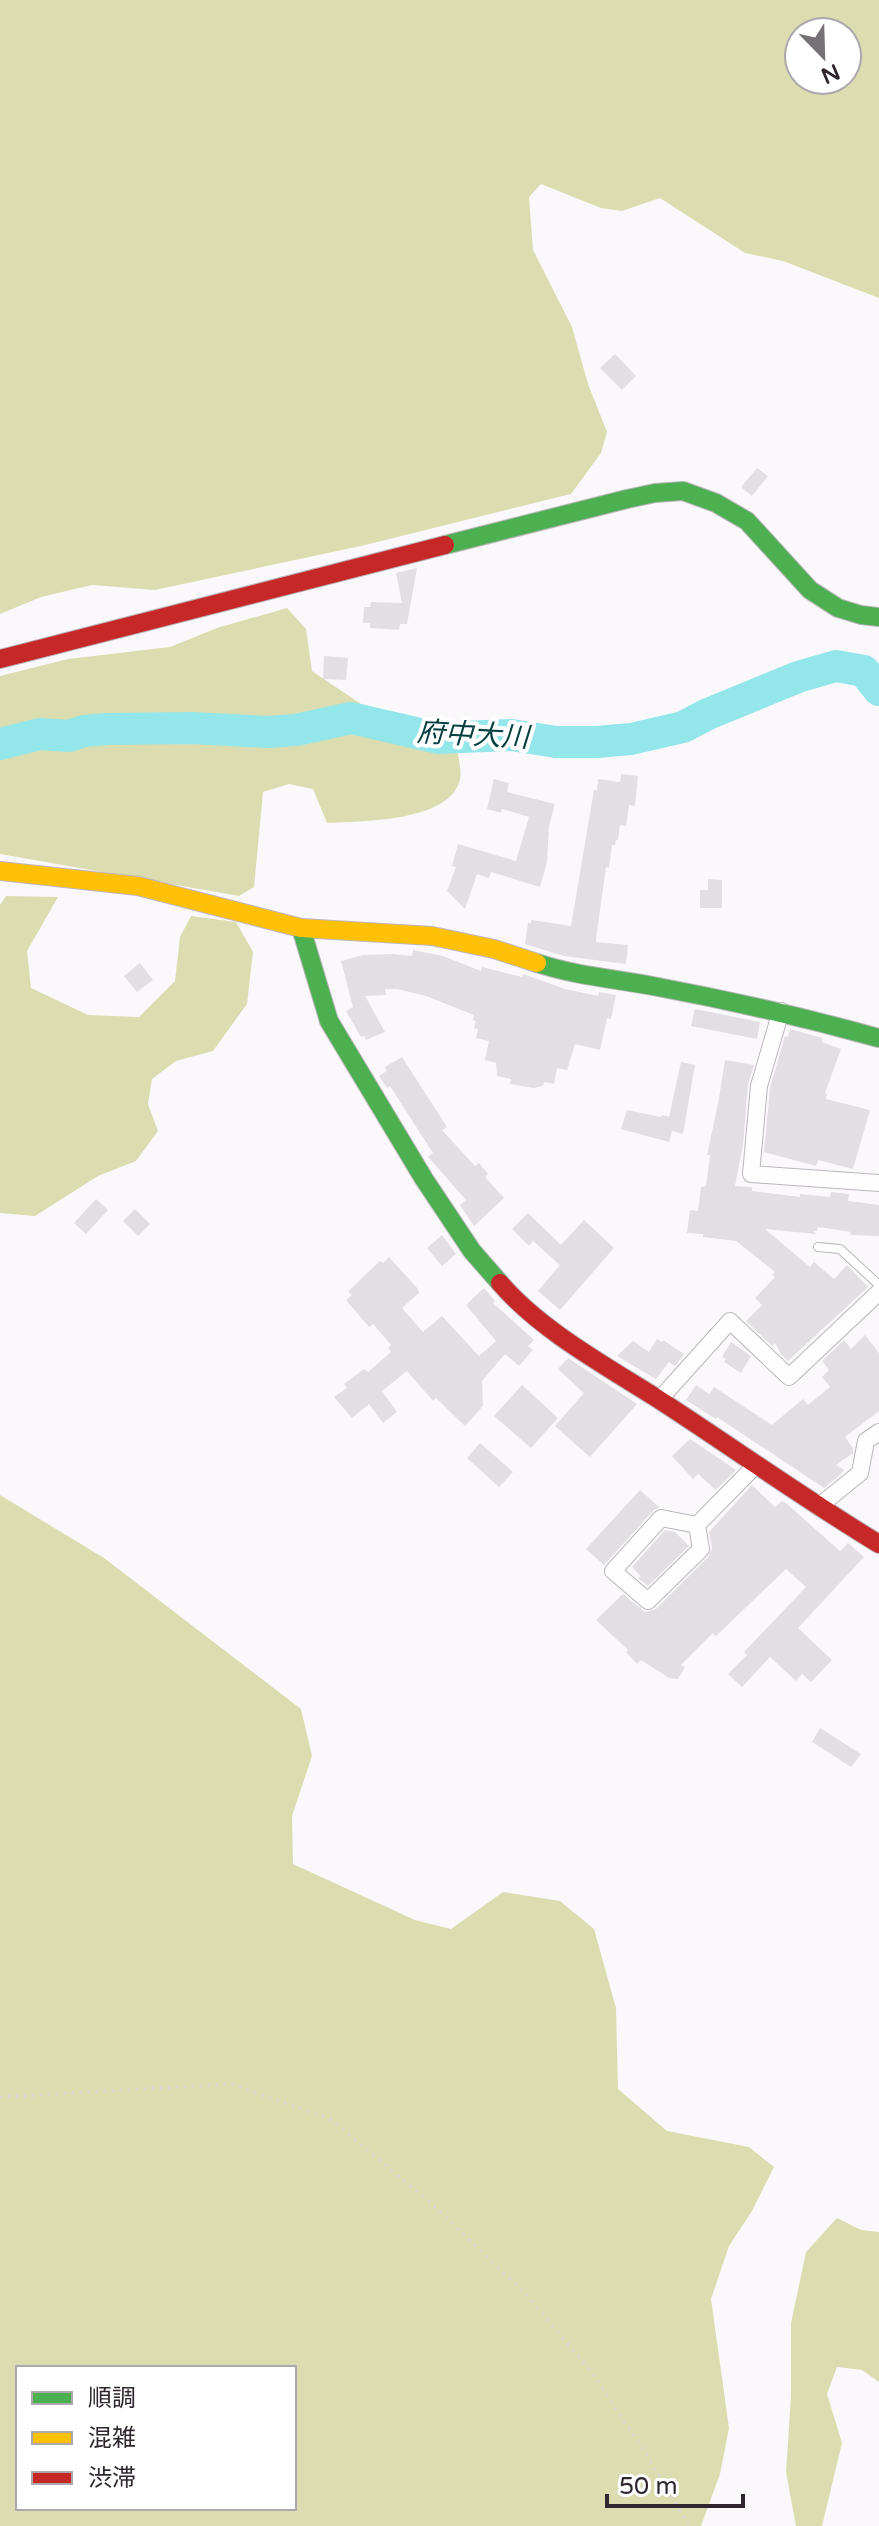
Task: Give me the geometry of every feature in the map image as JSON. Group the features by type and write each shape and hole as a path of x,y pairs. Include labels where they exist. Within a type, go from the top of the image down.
{"street":[{"path":"0,659 627,499 683,491 716,503 747,521 810,590 838,608 879,617"},
{"path":"0,871 138,886 301,928 432,936 494,949 560,971 781,1011 879,1038"},
{"path":"301,928 329,1021 424,1179 472,1251 515,1301 594,1359 879,1544"},
{"path":"781,1011 759,1086 751,1174 879,1183"},
{"path":"659,1400 730,1321 789,1377 879,1292"},
{"path":"818,1507 860,1473 866,1441 879,1432"},
{"path":"697,1525 756,1465"},
{"path":"661,1518 697,1525 701,1549 648,1601 613,1571 661,1518"}],"lane":[{"path":"818,1247 840,1249 879,1285"}],"path":[{"path":"0,2097 231,2084 330,2119 448,2218 527,2295 593,2374 689,2526"}],"green space":[{"path":"0,0 879,0 879,298 783,261 745,253 660,198 622,211 601,208 541,184 529,197 533,250 572,327 588,384 607,432 601,453 571,494 361,546 155,590 92,585 41,597 0,614"},
{"path":"287,608 306,629 312,671 361,704 410,721 456,745 460,779 451,796 437,805 401,817 327,823 313,789 289,784 263,792 254,887 239,896 0,854 0,676 68,659 170,647 217,628"},
{"path":"6,896 58,897 27,951 31,988 88,1015 139,1017 175,981 180,937 191,916 236,922 253,952 247,1004 213,1051 176,1061 152,1079 148,1104 158,1131 136,1161 98,1176 35,1216 0,1213 0,905"},
{"path":"0,1495 104,1558 301,1709 312,1756 292,1816 293,1864 415,1920 451,1929 503,1892 560,1901 594,1929 616,2008 618,2089 667,2131 749,2147 774,2167 752,2211 729,2246 711,2299 729,2428 720,2474 701,2526 0,2526"},
{"path":"837,2218 861,2230 879,2232 879,2382 862,2370 837,2367 827,2394 842,2443 822,2526 796,2526 786,2472 791,2396 791,2323 806,2252"}],"building":[{"path":"615,354 636,376 622,390 600,368"},
{"path":"757,468 768,476 752,496 741,487"},
{"path":"417,568 407,624 400,624 399,630 370,628 370,623 363,623 364,607 370,607 371,602 402,603 396,573"},
{"path":"324,656 348,658 346,680 323,679"},
{"path":"621,774 638,776 635,806 629,805 626,826 620,825 618,840 612,845 596,942 628,945 626,964 564,956 525,944 531,920 571,926 594,790 597,790 598,779 620,782"},
{"path":"494,779 509,783 507,792 555,804 549,826 547,862 540,887 491,872 489,878 477,874 465,909 447,891 456,867 452,866 458,844 516,861 529,817 502,809 501,813 487,809"},
{"path":"708,879 722,880 722,908 700,908 700,890 708,890"},
{"path":"413,950 443,956 481,971 482,967 522,977 523,974 565,989 598,996 599,992 616,995 600,1050 575,1044 567,1070 557,1068 554,1084 544,1082 543,1086 534,1088 510,1084 511,1079 497,1076 496,1063 485,1060 489,1041 476,1038 478,1029 474,1028 474,1015 426,996 397,989 385,989 386,995 365,996 385,1032 366,1040 364,1036 361,1037 346,1011 353,1007 341,961 363,955 412,956"},
{"path":"140,963 153,980 137,992 124,976"},
{"path":"695,1009 760,1022 757,1039 691,1026"},
{"path":"790,1029 822,1038 822,1042 841,1049 825,1093 826,1099 870,1110 853,1169 818,1160 816,1166 764,1152 770,1088 785,1036 788,1037"},
{"path":"402,1057 447,1127 442,1130 475,1166 479,1163 488,1174 485,1177 504,1198 474,1226 460,1205 466,1200 428,1157 433,1153 390,1086 387,1088 379,1076 387,1071 385,1067"},
{"path":"725,1060 754,1065 748,1085 743,1145 735,1186 800,1197 800,1194 830,1197 831,1192 849,1194 848,1201 879,1205 879,1236 850,1235 851,1232 818,1227 814,1231 816,1234 765,1229 810,1267 814,1262 834,1279 847,1265 868,1287 788,1361 775,1343 772,1346 746,1321 762,1305 755,1298 775,1277 772,1275 775,1272 736,1241 687,1233 690,1210 698,1211 701,1187 706,1186 710,1155 707,1155"},
{"path":"681,1062 695,1065 683,1134 672,1131 669,1142 621,1129 627,1110 669,1117"},
{"path":"96,1199 108,1210 86,1234 74,1223"},
{"path":"135,1209 150,1224 138,1236 123,1221"},
{"path":"528,1213 561,1245 584,1220 614,1248 560,1310 538,1291 560,1265 533,1241 529,1246 512,1229"},
{"path":"442,1235 456,1254 442,1266 427,1248"},
{"path":"389,1257 418,1289 419,1293 402,1308 423,1332 442,1316 479,1356 496,1341 466,1305 484,1288 495,1301 493,1303 534,1340 528,1346 533,1350 519,1366 505,1354 482,1381 483,1406 465,1426 436,1398 433,1401 407,1371 382,1391 397,1412 383,1423 369,1404 352,1418 334,1397 347,1388 344,1384 364,1369 368,1372 391,1352 388,1348 391,1345 373,1324 369,1327 346,1300 352,1295 348,1292 366,1274"},
{"path":"865,1335 879,1353 879,1411 845,1437 853,1453 836,1465 844,1470 824,1488 686,1400 696,1385 709,1394 714,1387 772,1425 803,1399 808,1405 830,1387 822,1377 829,1370 822,1361 844,1340 851,1349"},
{"path":"657,1339 684,1354 675,1366 669,1362 656,1379 617,1356 633,1341 649,1352"},
{"path":"731,1342 751,1356 741,1373 724,1362 726,1359 722,1357"},
{"path":"568,1358 637,1404 590,1457 555,1426 584,1393 558,1369"},
{"path":"522,1385 558,1418 531,1448 494,1416"},
{"path":"690,1439 736,1470 716,1490 698,1474 693,1479 672,1456"},
{"path":"480,1443 513,1472 499,1487 467,1458"},
{"path":"752,1485 775,1507 782,1501 787,1504 840,1551 848,1543 864,1557 798,1628 832,1660 811,1682 802,1674 796,1681 770,1657 742,1687 728,1674 747,1655 744,1652 806,1587 786,1569 681,1665 685,1667 678,1679 669,1678 641,1660 637,1664 626,1652 628,1650 596,1620 623,1594 645,1612 656,1609 709,1556 712,1548 709,1532"},
{"path":"640,1490 659,1507 604,1565 586,1549"},
{"path":"665,1530 675,1532 689,1546 648,1586 638,1578 641,1576 632,1567"},
{"path":"820,1728 861,1754 851,1767 812,1742"}],"waterway":[{"name":"府中大川","path":"0,744 40,734 69,736 107,729 296,730 351,718 438,738 512,735 556,742 597,742 631,739 683,727 798,677 836,666 864,671 879,690"}],"traffic: fast":[{"path":"445,545 627,499 683,491 716,503 747,521 810,590 838,608 879,617"},
{"path":"301,928 329,1021 424,1179 472,1251 500,1283"},
{"path":"537,963 742,1004 879,1038"}],"traffic: slow":[{"path":"0,871 138,886 301,928 432,936 494,949 537,963"}],"traffic: jam":[{"path":"0,659 445,545"},
{"path":"500,1283 534,1316 574,1346 879,1544"}]}
